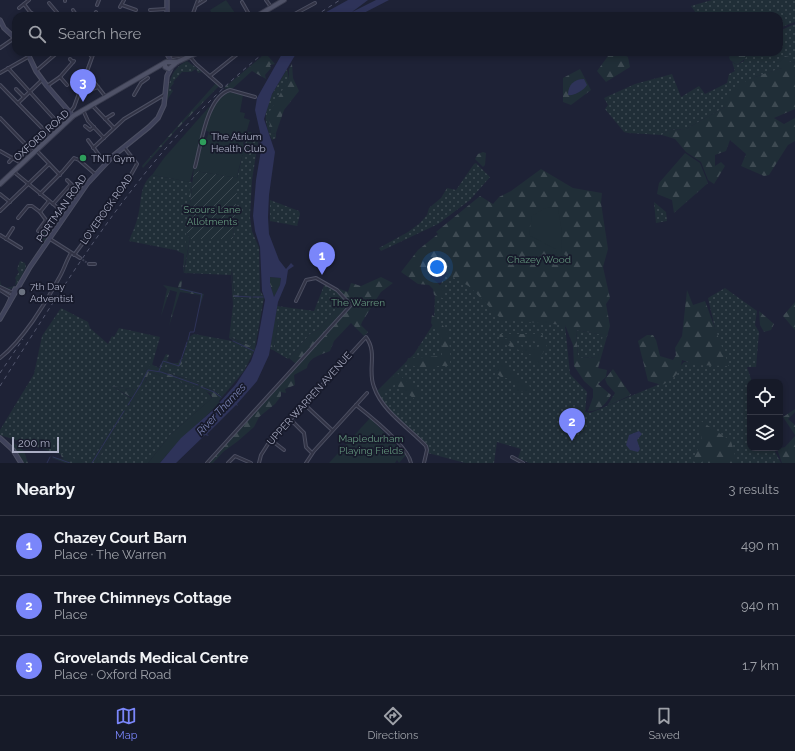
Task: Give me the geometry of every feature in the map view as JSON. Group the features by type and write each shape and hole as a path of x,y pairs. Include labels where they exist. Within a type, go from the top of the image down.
{"main road":[{"path":"264,12 284,0"},
{"name":"OXFORD ROAD","path":"0,184 62,126 72,114 83,110 129,84 139,81 158,66 177,62 187,56"}],"street":[{"path":"19,8 29,0"},
{"path":"97,5 99,0"},
{"path":"124,0 121,6 136,10"},
{"path":"168,0 168,12"},
{"path":"194,12 198,0"},
{"path":"197,5 205,0"},
{"path":"266,0 271,8"},
{"path":"49,2 57,12"},
{"path":"242,2 248,12"},
{"path":"298,12 315,3"},
{"path":"24,4 30,12"},
{"path":"152,11 168,9"},
{"path":"0,20 4,28 12,37"},
{"path":"0,48 12,40"},
{"path":"0,73 26,56"},
{"path":"30,56 36,71 42,80 72,114"},
{"path":"36,71 53,56"},
{"path":"72,114 90,56"},
{"name":"PORTMAN ROAD","path":"0,320 6,310 11,294 19,285 77,196 95,174 123,146 156,120 163,107 168,76 169,64 167,56"},
{"name":"OXFORD ROAD","path":"169,64 184,56"},
{"path":"191,56 196,64 220,86"},
{"path":"210,76 235,56"},
{"path":"47,86 60,76 73,62 70,59"},
{"path":"8,68 62,126"},
{"path":"86,72 106,97"},
{"path":"60,76 66,81 67,85"},
{"path":"134,95 139,81 148,78"},
{"path":"18,103 42,80"},
{"path":"129,84 134,87"},
{"path":"0,85 50,136"},
{"path":"89,90 98,87"},
{"path":"16,89 24,97"},
{"path":"195,167 205,128 213,105 225,90 255,97"},
{"path":"93,148 124,119 165,95"},
{"path":"92,105 114,128"},
{"path":"83,110 88,121 104,138"},
{"path":"105,119 113,114"},
{"path":"0,118 60,175"},
{"path":"85,126 90,130 94,128"},
{"path":"88,140 99,155"},
{"name":"LOVEROCK ROAD","path":"74,255 123,189 137,164 123,146"},
{"path":"0,151 14,157 21,163"},
{"path":"9,162 14,157"},
{"path":"40,194 63,172 74,158 79,160 95,174"},
{"path":"0,211 49,164"},
{"path":"13,172 58,208"},
{"path":"53,204 71,185 67,180"},
{"path":"0,194 10,202"},
{"path":"40,212 49,201"},
{"path":"19,218 30,205 45,216 46,221 38,231"},
{"path":"6,239 13,228"},
{"path":"0,235 21,248"},
{"path":"49,238 80,258"},
{"name":"LOVEROCK ROAD","path":"0,358 16,343 27,328 57,281 71,253"},
{"path":"89,264 94,264"},
{"path":"207,463 352,305 337,290 316,278 306,280 296,300"},
{"name":"PORTMAN ROAD","path":"6,310 11,294 19,285"},
{"path":"0,287 11,294"},
{"path":"0,290 11,294"},
{"name":"UPPER WARREN AVENUE","path":"259,463 263,450 271,440 366,337 373,354 372,379 378,399 384,407 426,446 427,450 424,463"},
{"path":"306,463 312,453 332,430 367,393"},
{"path":"304,404 332,430"},
{"path":"356,404 385,429 408,455 411,463"},
{"path":"290,419 304,433 306,447 312,453"},
{"path":"0,438 8,445 21,463"},
{"path":"271,440 284,450"},
{"path":"228,463 235,456 251,463"},
{"path":"512,457 524,463"}],"green space":[{"path":"226,0 234,12 211,12 210,10"},
{"path":"712,0 795,0 795,22 783,26 783,12 695,12 691,6"},
{"path":"795,24 795,63 787,61 782,68 755,77 725,107 686,129 669,130 662,135 628,133 624,132 605,109 608,105 604,98 635,84 672,74 681,97 699,86 705,94 727,83 729,74 735,71 732,62 737,65 744,61 745,56 783,56 783,29"},
{"path":"262,56 268,56 275,64 270,65 271,68 265,75 266,79 252,71 231,90 224,88"},
{"path":"608,56 628,57 630,67 606,82 597,71"},
{"path":"746,56 746,58 737,65 730,60 729,57"},
{"path":"785,56 789,57 788,61 795,63 795,109 774,118 784,124 795,118 795,141 788,145 769,175 764,176 741,166 746,154 730,140 726,151 715,155 715,166 721,162 725,166 714,184 708,180 701,162 686,152 675,139 662,135 669,130 686,129 725,107 723,102 734,89 749,80 782,68 780,62"},
{"path":"187,61 202,72 198,73 196,69 191,72 182,72 173,82 174,83 170,88 173,91 167,100 171,77 181,64"},
{"path":"292,64 293,78 299,91 284,110 276,133 271,134 269,118 267,116 289,79 289,69"},
{"path":"287,69 289,79 269,118 271,134 276,133 276,138 272,140 266,120 266,111 272,95"},
{"path":"580,69 591,90 571,105 563,102 563,78"},
{"path":"216,83 219,86 176,130 143,168 142,166"},
{"name":"The Atrium Health Club","path":"228,92 243,95 240,112 245,113 244,118 250,120 243,144 243,154 237,178 195,171 194,167 190,182 152,175 164,158 209,107 211,108 202,137 207,138 209,132 205,130 214,104"},
{"path":"248,132 259,136 252,180 250,217 252,231 259,248 260,291 264,297 255,348 230,337 234,297 247,296 234,295 232,269 231,275 184,273 190,239 233,239 237,178"},
{"path":"483,152 486,153 485,165 483,167 475,159 478,154"},
{"path":"685,153 700,163 708,183 674,213 672,200 657,194 659,183"},
{"path":"476,163 490,177 470,200 438,224 381,251 379,248 408,232 420,223 427,215 429,208 441,198 447,188 456,190"},
{"name":"Scours Lane Allotments","path":"194,167 195,171 238,178 233,239 190,239 187,232"},
{"name":"Chazey Wood","path":"541,169 573,188 602,193 601,203 608,249 603,267 610,298 606,304 610,326 598,368 607,370 606,377 598,384 611,395 599,409 588,411 593,397 593,389 584,381 574,366 573,345 565,325 502,320 470,287 435,266 430,277 442,288 445,299 434,295 433,289 429,285 418,284 401,272 418,250 438,234 436,232 480,196 493,204 499,197 511,191","holes":["576,330 603,335 598,357 578,358"]},
{"path":"152,175 192,182 185,252 129,241 137,219 143,189 148,179"},
{"path":"192,182 187,232 190,239 183,274 184,254 177,251 185,251 190,183"},
{"path":"270,200 299,211 300,214 297,226 270,221"},
{"path":"654,202 666,212 667,221 656,223"},
{"path":"547,207 558,208 562,232 561,252 569,258 567,263 555,255 557,250 529,235 532,216"},
{"path":"43,229 51,234 42,247 40,238"},
{"path":"20,261 25,263 26,267 15,286 15,278 19,272 17,269"},
{"path":"231,269 234,295 249,296 249,298 234,298 231,338 256,348 254,351 248,350 229,338 233,306"},
{"path":"456,271 565,325 570,374 587,392 585,412 590,413 667,381 684,362 726,364 722,359 708,298 725,288 757,311 755,325 759,332 756,367 747,367 751,379 747,379 747,451 775,451 781,463 529,463 518,458 521,449 497,442 494,463 465,463 428,453 426,446 379,400 376,392 414,354 434,323 435,294 446,275"},
{"path":"270,277 281,278 280,285 274,297 270,284"},
{"name":"The Warren","path":"381,277 393,283 381,292 362,322 361,325 368,332 364,336 351,323 334,341 330,351 319,355 310,361 307,368 294,375 295,385 285,389 286,393 281,392 281,396 275,404 259,417 254,427 223,452 213,463 208,463 297,365 289,358 310,334 319,329 344,300 337,288 348,292 351,283 361,286"},
{"path":"0,280 1,285 7,288 14,286 10,289 5,289 0,286"},
{"path":"182,280 181,288 204,294 200,306 200,295 180,292 169,326 177,292 170,290 161,316 167,289 163,285 178,288 179,282"},
{"path":"325,283 336,289 344,300 319,329 310,334 288,359 273,350 278,324 275,317 277,306 314,311"},
{"path":"687,290 693,305 705,301 729,366 695,365 682,360 678,372 666,383 662,385 648,381 638,341 647,335 653,335 656,340 660,356 673,360 676,355 675,348 682,336"},
{"path":"795,302 795,330 783,316"},
{"path":"61,308 88,322 90,328 108,344 112,336 114,337 119,328 160,337 152,365 146,368 137,390 112,386 132,399 127,405 130,406 146,381 149,372 196,387 200,383 163,371 165,363 176,368 182,360 189,337 194,334 232,341 254,351 244,371 222,397 215,391 202,386 212,398 171,434 148,463 96,463 116,427 114,425 91,463 86,463 0,435 0,430 34,374 42,336"},
{"path":"759,311 774,324 771,330 764,332 760,325"},
{"path":"432,315 443,325 446,331 450,351 450,366 434,366 432,369 426,369 406,364 408,358 442,356 441,337 431,323"},
{"path":"275,317 278,324 273,350 270,349"},
{"path":"576,330 604,335 598,357 578,358"},
{"path":"500,334 542,334 547,347 540,357 539,364 533,360 532,355 498,342","holes":["503,338 540,342 540,346 536,348 527,348"]},
{"path":"166,354 169,355 167,361 178,363 180,359 182,360 182,364 176,368 165,363 163,371 200,383 196,387 149,372 144,386 136,399 130,406 127,405 132,398 112,386 137,390 146,368 151,364 159,368"},
{"path":"500,361 518,379 530,386 529,392 515,391 515,383 511,379 501,377 496,373"},
{"path":"613,369 631,395 607,406 615,393 607,384 605,379"},
{"path":"397,373 422,394 417,401 395,384 379,398 377,392"},
{"path":"201,386 215,391 222,397 216,404 210,393 201,389"},
{"path":"213,397 220,402 160,463 148,463 171,434"},
{"path":"795,409 795,412 788,419 795,425 795,435 783,417"},
{"name":"Mapledurham Playing Fields","path":"370,418 406,455 399,463 397,460 395,463 329,463"},
{"path":"698,419 731,441 737,463 708,463 706,460 702,462 692,461 702,441"},
{"path":"114,425 116,427 96,463 91,463"},
{"path":"795,436 795,463 782,463 778,451 783,451 783,448"},
{"path":"14,443 24,451 28,463 24,463 12,445"},
{"path":"62,454 86,463 65,463 52,458 64,459 61,456"}],"water":[{"path":"348,0 368,0 352,12 326,12"},
{"path":"376,0 389,0 366,12 352,12"},
{"name":"River Thames","path":"281,56 295,56 272,94 264,119 275,152 269,195 269,234 279,260 286,269 291,263 294,266 288,270 286,283 278,302 269,355 257,381 237,404 238,406 236,405 207,434 209,436 205,435 176,463 160,463 181,438 212,411 236,384 251,361 257,344 265,300 262,291 260,247 255,231 253,216 256,180 261,150 260,132 255,110 257,98","holes":["270,277 281,278 280,285 274,297 270,284"]},
{"path":"584,79 587,85 581,91 576,94 568,95 569,88 572,83 577,80"},
{"path":"639,431 642,434 637,440 640,449 638,452 630,450 626,445 629,435"}],"waterway":[{"path":"180,289 202,294 194,332 190,332 188,340"},
{"path":"234,296 251,297"},
{"path":"253,297 263,297"},
{"path":"233,341 254,351"},
{"path":"159,371 163,361 179,366 187,342"},
{"path":"128,405 148,370 161,372 198,385"},
{"name":"River Thames","path":"201,387 214,392 221,397"},
{"path":"92,463 124,411"},
{"path":"47,463 50,457"},
{"path":"53,457 70,463"}],"tunnel":[{"path":"80,258 89,264"}],"railway":[{"path":"321,12 340,0"},
{"path":"0,386 88,251 119,207 151,166 186,126 224,88 260,56"},
{"path":"0,373 23,339"}],"place":[{"name":"Grovelands Medical Centre","path":"83,102"},
{"name":"The Atrium Health Club","path":"203,142"},
{"name":"TNT Gym","path":"83,158"},
{"name":"Chazey Court Barn","path":"322,275"},
{"name":"7th Day Adventist","path":"22,292"},
{"name":"Three Chimneys Cottage","path":"572,441"}]}
